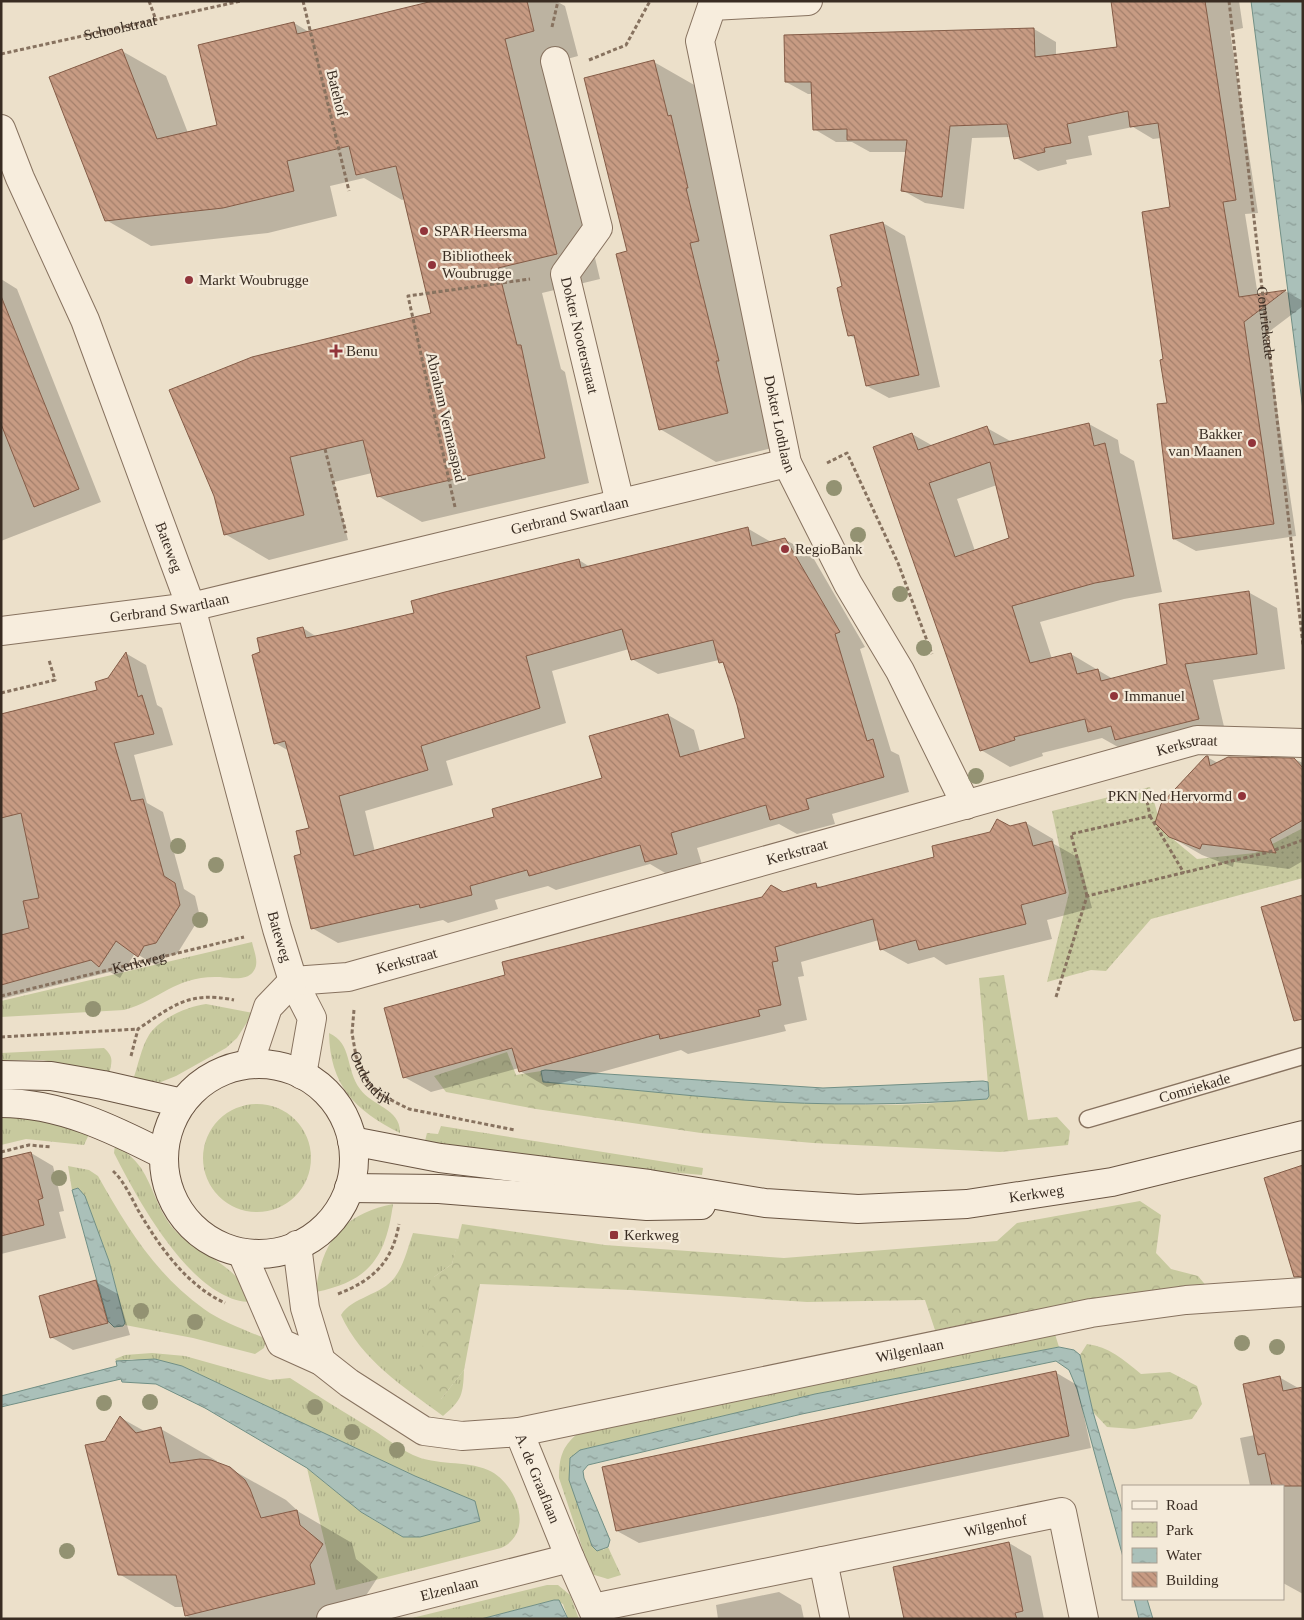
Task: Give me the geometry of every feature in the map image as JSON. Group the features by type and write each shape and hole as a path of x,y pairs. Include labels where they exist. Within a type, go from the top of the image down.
{"street":[{"name":"Dokter Lothlaan","path":"808,1 712,6 700,41 790,471 848,584 900,671 966,805"},
{"name":"Dokter Nooterstraat","path":"555,61 598,228 565,274 620,503"},
{"name":"Bateweg","path":"1,130 11,182 85,320 191,607 277,929 293,981 312,1018 302,1075"},
{"name":"Gerbrand Swartlaan","path":"1,631 41,628 191,607 620,503 790,471"},
{"name":"Kerkstraat","path":"293,981 348,977 1197,740 1303,744"},
{"name":"Bateweg","path":"249,1064 268,1007 293,981"},
{"path":"249,1064 282,1067 302,1075 326,1092 334,1102 345,1121 352,1140 354,1164 349,1188 339,1209 326,1227 297,1245 276,1252 242,1252 216,1244 184,1218 171,1195 166,1182 164,1155 169,1128 182,1103 200,1084 223,1071 249,1064"},
{"path":"1,1075 51,1076 103,1085 182,1103"},
{"path":"1,1103 65,1112 109,1127 164,1155"},
{"name":"Kerkweg","path":"352,1140 440,1158 649,1184 765,1203 858,1210 967,1204 1112,1182 1303,1135"},
{"name":"Kerkweg","path":"349,1188 439,1189 647,1206 765,1203"},
{"path":"297,1245 306,1308 320,1360"},
{"name":"A. de Graaflaan","path":"242,1252 281,1343 320,1360 349,1383 424,1431 462,1436 519,1432 595,1614"},
{"name":"Wilgenlaan","path":"519,1432 1091,1313 1186,1300 1303,1292"},
{"name":"Wilgenhof","path":"595,1614 822,1561 1062,1512 1084,1619"},
{"name":"Elzenlaan","path":"331,1619 570,1558"},
{"path":"822,1561 835,1619"}],"lane":[{"name":"Comriekade","path":"1088,1119 1303,1056"}],"path":[{"path":"149,1 156,20"},
{"name":"Schoolstraat","path":"1,54 241,1"},
{"name":"Batehof","path":"302,1 349,191"},
{"path":"558,1 551,31 555,61 591,60 626,45 650,1"},
{"name":"Comriekade","path":"1229,1 1303,644"},
{"name":"Abraham Vermaaspad","path":"463,542 408,296 565,274"},
{"path":"326,449 354,568"},
{"path":"790,471 847,453 898,563 933,654 900,671"},
{"path":"1,694 55,680 41,628"},
{"path":"1137,756 1150,816 1184,873"},
{"path":"1056,997 1086,896 1071,834 1150,816"},
{"path":"1086,896 1269,852 1303,840"},
{"name":"Kerkweg","path":"1,996 277,929"},
{"path":"1,1037 138,1029 166,1010 194,997"},
{"name":"Oudendijk","path":"352,1033 361,1070 368,1082 379,1094 409,1109 522,1131"},
{"path":"1,1152 29,1145 56,1148"}],"green space":[{"path":"1150,787 1162,830 1197,859 1255,853 1303,828 1303,878 1151,919 1106,971 1091,970 1047,982 1069,893 1052,811"},
{"path":"252,942 256,965 253,972 246,977 205,977 192,980 124,1010 1,1017 1,1001"},
{"path":"1004,975 1028,1120 1057,1117 1070,1131 1068,1145 1000,1152 813,1143 701,1133 536,1109 446,1092 434,1076 507,1052 516,1075 541,1071 543,1082 779,1102 826,1104 921,1104 989,1096 979,978"},
{"path":"206,1004 253,1013 237,1038 226,1048 176,1076 161,1082 133,1080 144,1046 154,1029 174,1014 191,1007"},
{"path":"329,1033 342,1044 355,1081 360,1089 371,1100 385,1108 396,1118 400,1133 370,1115 348,1094 334,1067 330,1051"},
{"path":"104,1048 111,1060 109,1074 43,1060 1,1060 1,1053"},
{"path":"257,1104 278,1108 295,1120 307,1137 311,1158 307,1179 295,1196 278,1208 257,1212 236,1208 219,1196 207,1179 203,1158 207,1137 219,1120 236,1108"},
{"path":"1,1113 33,1117 90,1132 84,1145 26,1139 1,1145"},
{"path":"441,1126 703,1168 702,1175 533,1160 425,1141 427,1133 438,1134"},
{"path":"115,1145 129,1155 141,1168 162,1212 171,1226 187,1241 232,1273 240,1281 251,1302 229,1297 208,1285 188,1267 152,1220 137,1195 114,1153"},
{"path":"68,1166 89,1170 98,1176 143,1248 171,1281 187,1296 218,1318 266,1339 264,1348 255,1354 193,1338 125,1325 109,1261 78,1188 72,1190"},
{"path":"1140,1201 1161,1215 1156,1253 1171,1269 1198,1276 1208,1288 1087,1301 935,1330 925,1300 807,1302 630,1290 480,1284 464,1370 441,1399 424,1388 418,1376 434,1277 452,1264 462,1224 605,1245 784,1258 997,1241 1017,1223"},
{"path":"393,1204 386,1239 372,1264 350,1281 316,1292 323,1259 329,1245 338,1233 348,1223 361,1215"},
{"path":"413,1233 459,1239 452,1264 434,1277 441,1399 464,1370 462,1391 458,1401 443,1416 399,1383 372,1359 360,1346 341,1315 352,1304 383,1288 395,1277"},
{"path":"1054,1331 1059,1347 815,1394 580,1450 569,1465 603,1550 608,1547 621,1575 608,1579 591,1574 559,1478 562,1453 577,1434"},
{"path":"1087,1344 1109,1351 1141,1374 1170,1372 1197,1386 1202,1404 1192,1419 1134,1429 1107,1427 1093,1412 1080,1355"},
{"path":"152,1353 185,1356 270,1380 290,1378 413,1455 431,1461 470,1465 488,1470 507,1485 514,1496 520,1519 518,1531 512,1541 501,1548 336,1590 307,1468 361,1512 382,1525 475,1501 415,1476 182,1366 132,1359 116,1361 115,1359 125,1355"},
{"path":"547,1585 558,1585 570,1595 579,1619 568,1619 563,1604 554,1600 481,1619 408,1619"}],"water":[{"path":"1251,1 1303,1 1303,410"},
{"path":"541,1071 823,1088 983,1081 988,1082 989,1096 987,1099 896,1104 774,1102 543,1082"},
{"path":"78,1188 85,1196 109,1261 125,1323 123,1326 114,1327 108,1321 72,1190"},
{"path":"1059,1347 1074,1350 1080,1355 1093,1412 1122,1511 1122,1553 1077,1389 1069,1370 1056,1361 802,1414 588,1465 583,1471 584,1478 610,1540 608,1547 597,1551 592,1546 569,1480 570,1458 580,1450 815,1394"},
{"path":"155,1359 182,1366 415,1476 475,1501 480,1521 420,1537 403,1537 361,1512 307,1468 205,1408 156,1384 122,1382 121,1379 1,1407 1,1396 117,1366 116,1361"},
{"path":"559,1600 568,1619 481,1619"},
{"path":"1134,1600 1147,1600 1153,1619 1139,1619"}],"building":[{"path":"433,1 527,1 534,31 505,39 557,254 498,268 517,345 521,345 545,458 377,497 363,440 290,457 304,515 224,535 214,496 169,390 252,357 431,313 396,166 356,175 349,146 287,161 294,191 223,208 105,221 49,77 122,49 157,139 217,125 198,45 294,22 297,34"},
{"path":"1111,1 1205,1 1236,200 1223,202 1239,297 1286,290 1244,322 1274,524 1173,539 1157,404 1167,403 1160,360 1163,359 1142,212 1170,207 1158,123 1130,127 1128,111 1067,124 1071,143 1044,148 1045,152 1014,159 1007,124 950,126 942,197 901,191 907,140 847,140 847,129 813,130 811,82 785,82 784,35 1034,28 1035,57 1117,47"},
{"path":"654,60 668,116 671,115 688,188 686,188 699,241 690,243 719,361 716,361 728,413 659,430 616,254 627,251 584,78"},
{"path":"883,222 919,375 866,386 854,335 848,336 842,311 837,288 842,286 830,235"},
{"path":"1,296 79,489 34,507 1,424"},
{"path":"1089,423 1094,446 1105,443 1134,576 1095,583 1012,606 1030,663 1071,653 1077,674 1098,669 1101,681 1167,664 1159,604 1249,591 1257,654 1185,664 1199,719 1115,740 1111,726 1088,732 1085,719 1014,737 1015,740 980,751 873,447 912,433 918,450 987,426 994,445","holes":["990,462 1009,538 955,557 929,483"]},
{"path":"748,527 752,546 785,538 840,632 835,634 867,741 873,739 884,777 806,799 809,809 770,820 766,805 671,833 677,854 645,862 640,845 529,876 527,870 470,886 472,895 420,908 419,904 311,929 294,856 301,854 296,831 309,828 285,741 274,744 252,655 260,652 257,638 303,627 306,638 414,613 411,601 445,592 579,559 581,568","holes":["622,629 631,660 713,640 719,663 723,662 745,738 680,757 668,714 589,736 602,778 492,809 494,817 354,856 339,796 428,770 421,746 540,708 526,656"]},
{"path":"126,652 138,697 142,695 154,734 114,743 131,801 143,799 164,876 175,883 180,905 156,943 144,946 138,957 116,941 99,967 91,960 1,985 1,935 29,928 23,901 39,898 21,813 1,818 1,714 97,690 95,682 108,678"},
{"name":"PKN Ned Hervormd","path":"1208,756 1210,766 1228,757 1294,758 1303,768 1303,820 1270,839 1276,853 1202,844 1200,849 1169,837 1155,823 1161,804"},
{"path":"997,819 1010,826 1026,822 1033,846 1052,841 1066,893 1021,905 1026,924 919,950 916,940 880,950 873,919 775,947 778,961 772,962 781,1005 758,1010 760,1016 660,1039 659,1034 519,1072 512,1048 403,1078 384,1008 505,975 502,962 762,897 771,885 783,892 816,883 817,888 934,857 932,846 990,832"},
{"path":"1303,895 1303,1019 1294,1021 1261,907"},
{"path":"31,1152 43,1198 38,1200 44,1225 1,1236 1,1159"},
{"path":"1303,1165 1303,1276 1294,1277 1264,1178"},
{"path":"96,1280 108,1323 50,1338 39,1296"},
{"path":"1056,1371 1069,1436 616,1531 602,1467"},
{"path":"1280,1376 1283,1391 1303,1387 1303,1486 1272,1485 1265,1453 1258,1455 1243,1384"},
{"path":"120,1416 136,1433 161,1427 170,1463 200,1459 211,1460 230,1467 245,1480 261,1518 297,1510 300,1525 323,1544 310,1565 315,1584 185,1616 176,1575 118,1575 85,1445 105,1441"},
{"path":"1009,1542 1023,1611 1015,1613 1017,1619 904,1619 893,1567"}],"place":[{"name":"SPAR Heersma","path":"424,231"},
{"name":"Bibliotheek Woubrugge","path":"432,265"},
{"name":"Markt Woubrugge","path":"189,280"},
{"name":"Benu","path":"336,351"},
{"name":"Bakker van Maanen","path":"1252,443"},
{"name":"RegioBank","path":"785,549"},
{"name":"Immanuel","path":"1114,696"},
{"name":"PKN Ned Hervormd","path":"1242,796"},
{"name":"Kerkweg","path":"614,1235"}]}
